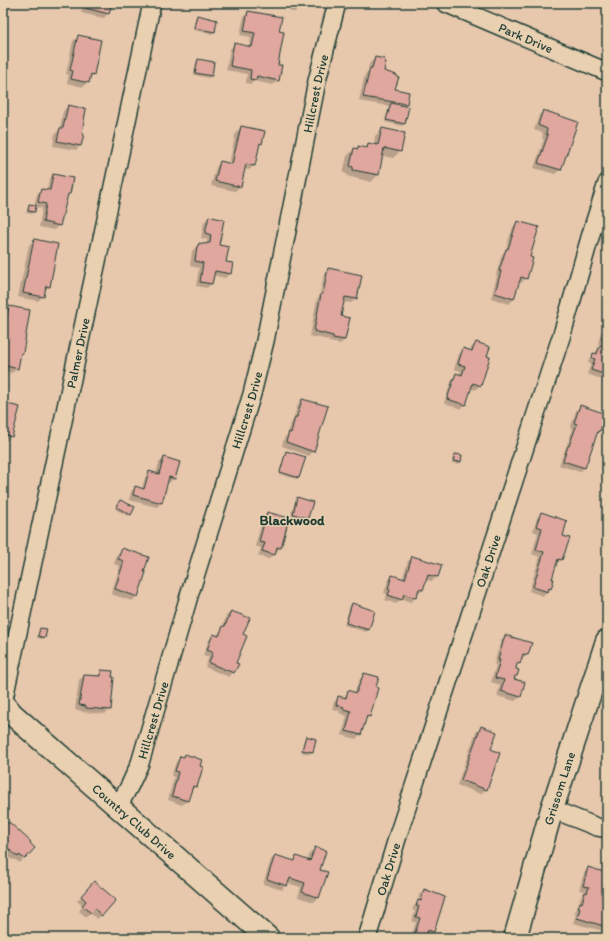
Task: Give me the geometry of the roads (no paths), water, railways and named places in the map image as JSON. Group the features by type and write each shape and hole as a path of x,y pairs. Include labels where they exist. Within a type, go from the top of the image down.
{"street":[{"name":"Palmer Drive","path":"3,703 152,3"},
{"name":"Hillcrest Drive","path":"118,807 140,763 189,596 252,394 265,341 315,88 337,3"},
{"name":"Park Drive","path":"445,3 607,72"},
{"name":"Oak Drive","path":"367,938 402,825 563,331 592,227 607,183"},
{"name":"Grissom Lane","path":"515,938 552,809 607,641"},
{"name":"Country Club Drive","path":"3,703 12,714 268,938"},
{"path":"552,809 597,827 607,829"}],"district":[{"name":"Blackwood","path":"292,520"}]}
